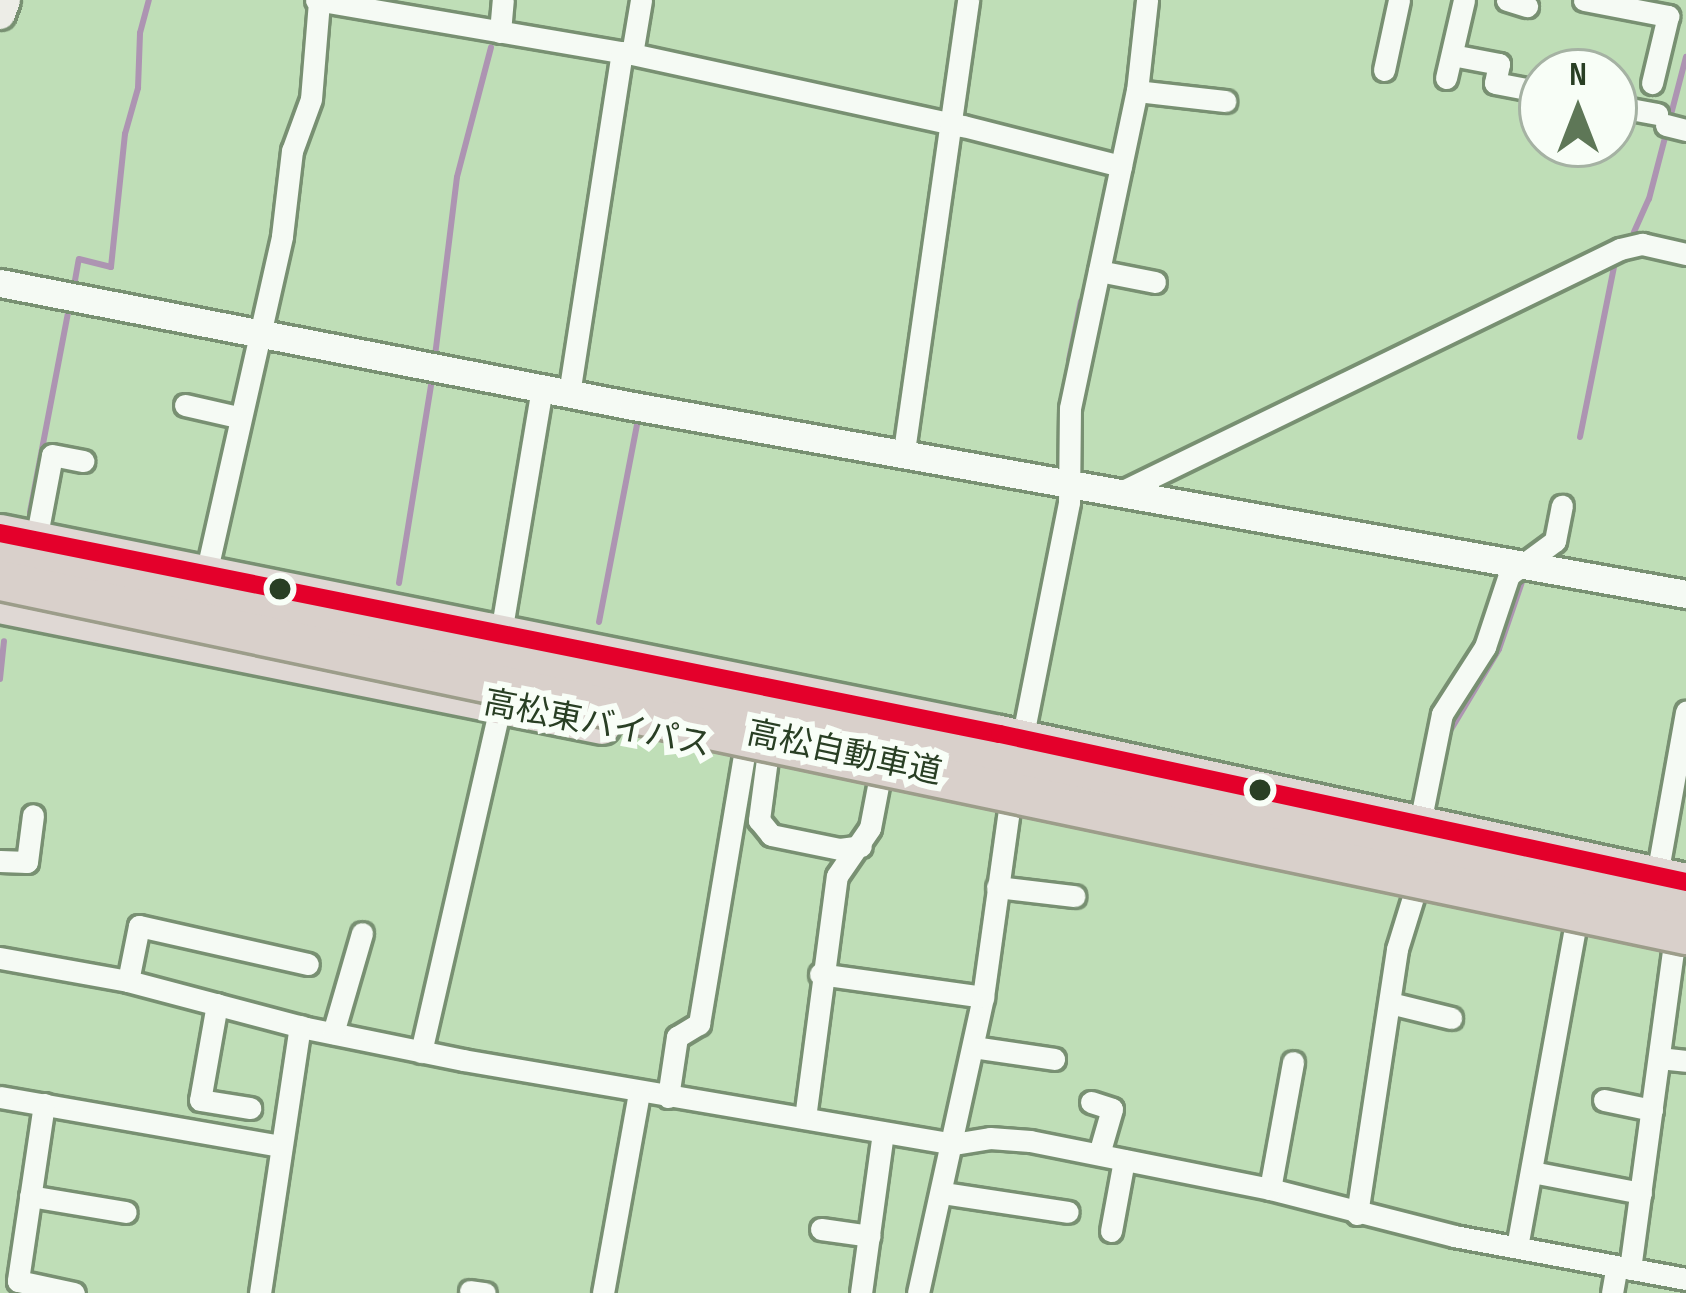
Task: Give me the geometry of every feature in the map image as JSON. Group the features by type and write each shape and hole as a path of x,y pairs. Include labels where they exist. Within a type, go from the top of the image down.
{"highway":[{"path":"12,542 206,574 1022,739 1420,823 1676,887"},
{"name":"高松自動車道","path":"12,542 1676,887"},
{"name":"高松自動車道","path":"0,580 1682,946"},
{"name":"高松東バイパス","path":"0,604 1007,807 1575,929 1682,946"}],"main road":[{"path":"0,14 4,0"}],"street":[{"path":"206,574 285,219 292,151 311,99 317,0 627,53 950,123 1120,166"},
{"path":"500,32 503,0"},
{"path":"501,633 641,0"},
{"path":"904,451 968,0"},
{"path":"920,1293 983,997 1007,807 1069,483 1070,408 1137,91 1147,0"},
{"path":"1384,70 1399,0"},
{"path":"1446,78 1464,0"},
{"path":"1585,0 1668,16 1652,83"},
{"path":"1452,55 1499,64 1495,83 1518,87"},
{"path":"1137,91 1225,100"},
{"path":"1638,113 1670,123"},
{"path":"1120,492 1620,249 1642,244 1686,254"},
{"path":"1100,271 1155,282"},
{"path":"0,283 555,391 1686,594"},
{"path":"185,405 238,417"},
{"path":"12,542 52,455 83,461"},
{"path":"1420,823 1442,714 1485,647 1509,575 1555,541 1562,506"},
{"path":"421,1052 500,706"},
{"path":"1676,887 1686,712"},
{"path":"756,757 764,829 779,840 840,850 861,846"},
{"path":"668,1097 677,1037 699,1024 756,757"},
{"path":"805,1118 820,974 837,876 861,846 879,782"},
{"path":"0,861 27,862 33,815"},
{"path":"997,887 1074,896"},
{"path":"1358,1214 1397,950 1414,894"},
{"path":"128,981 139,926 308,964"},
{"path":"1517,1247 1575,929"},
{"path":"333,1033 362,933"},
{"path":"1612,1293 1624,1268 1641,1192 1659,1058 1682,946"},
{"path":"0,958 128,981 421,1052 953,1144 990,1138 1099,1154 1270,1189 1358,1214 1686,1279"},
{"path":"820,974 983,997"},
{"path":"1390,1003 1451,1018"},
{"path":"217,1004 200,1100 250,1108"},
{"path":"260,1293 300,1026"},
{"path":"973,1047 1054,1059"},
{"path":"1659,1058 1686,1061"},
{"path":"1270,1189 1293,1062"},
{"path":"603,1293 639,1092"},
{"path":"0,1096 281,1146"},
{"path":"1604,1100 1652,1110"},
{"path":"1091,1102 1112,1109 1099,1154"},
{"path":"44,1104 18,1281 74,1293"},
{"path":"861,1293 883,1132"},
{"path":"1111,1231 1124,1160"},
{"path":"1532,1172 1641,1192"},
{"path":"943,1192 1057,1217"},
{"path":"30,1196 127,1212"},
{"path":"821,1229 870,1236"}],"waterway":[{"path":"74,286 79,259 111,267 125,134 138,88 140,33 149,0"},
{"path":"435,356 457,177 491,47"},
{"path":"1634,232 1649,199 1686,57"},
{"path":"1580,437 1614,267"},
{"path":"1069,360 1081,301"},
{"path":"30,512 70,303"},
{"path":"399,583 433,373"},
{"path":"599,622 639,414"},
{"path":"1447,736 1499,649 1523,579 1532,580"},
{"path":"0,679 4,641"}],"transit line":[{"path":"0,533 1000,734 1686,882"}]}
